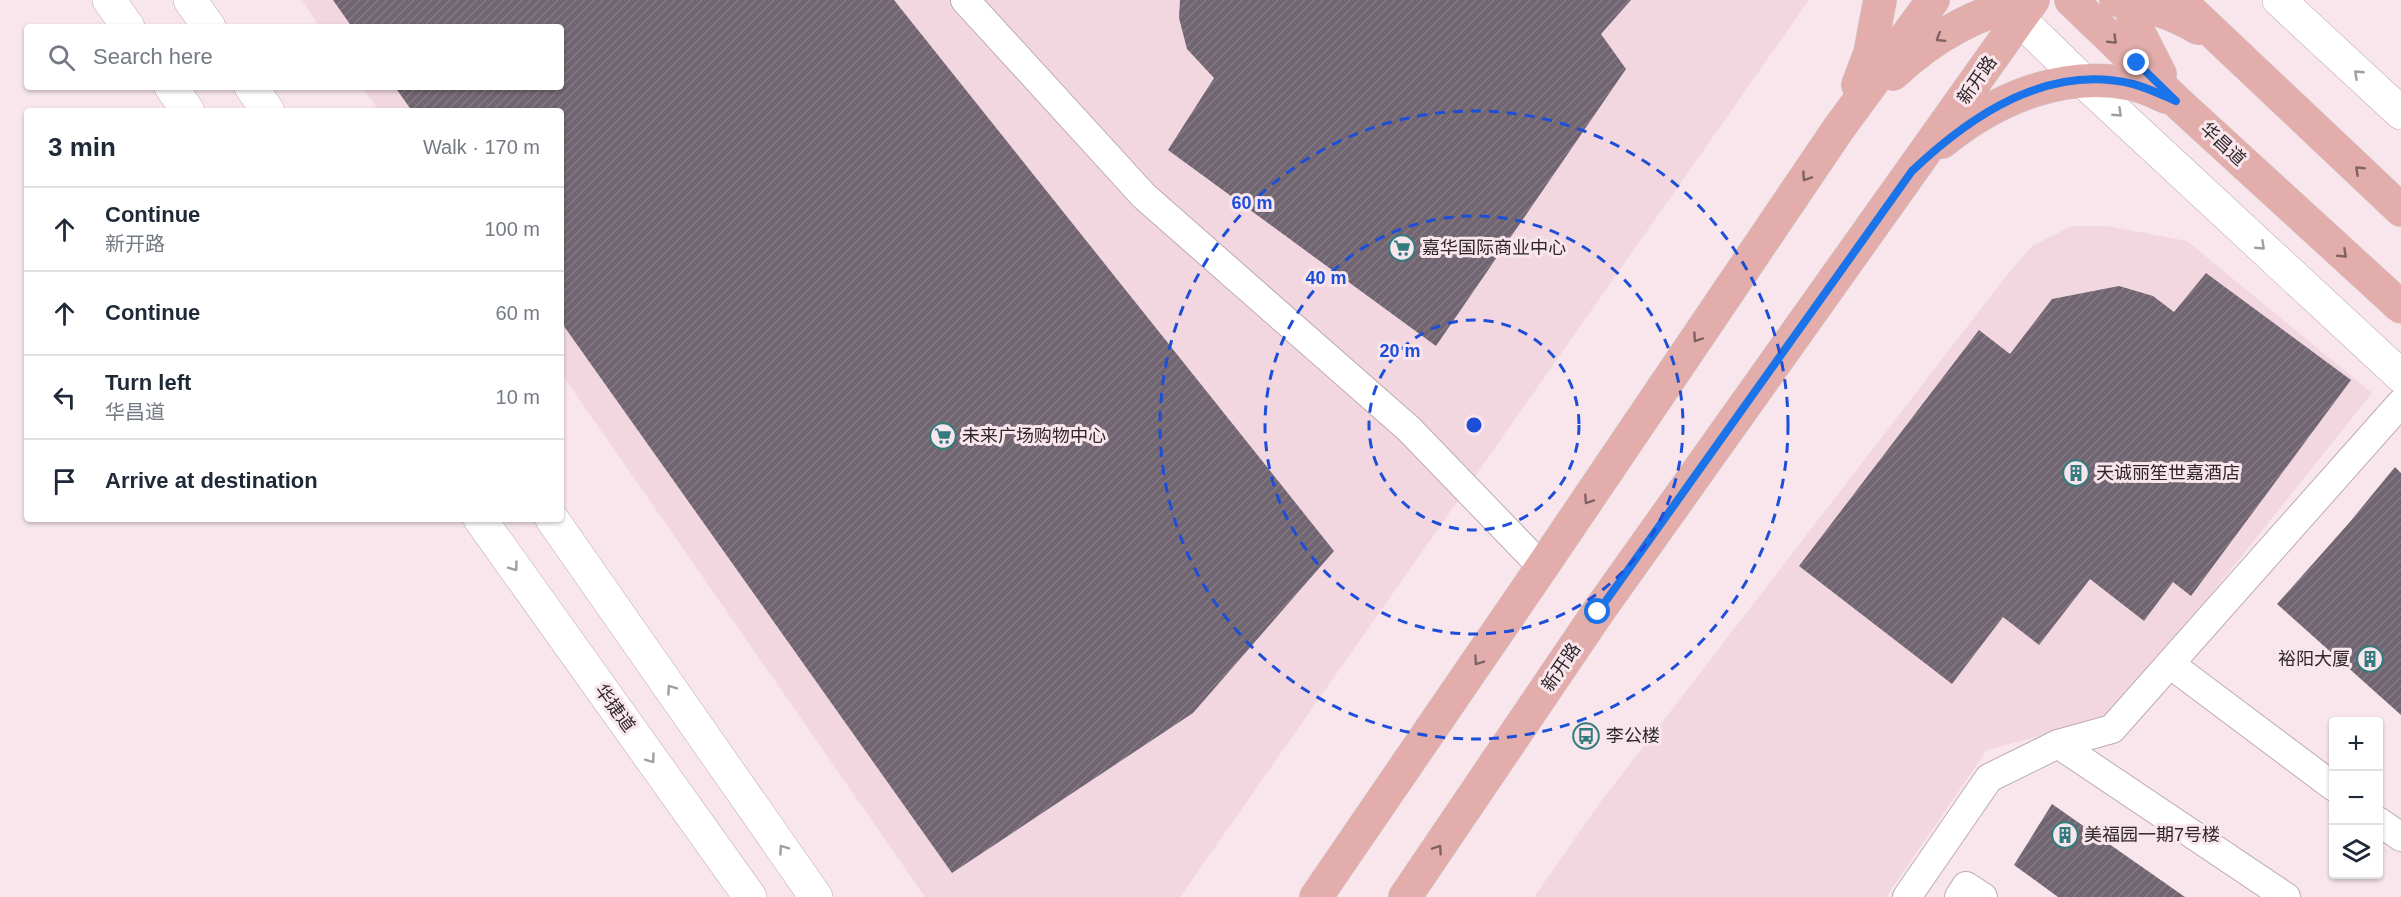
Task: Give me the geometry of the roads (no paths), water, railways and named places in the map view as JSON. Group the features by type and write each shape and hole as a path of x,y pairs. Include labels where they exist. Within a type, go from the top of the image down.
{"main road":[{"path":"1839,128 1870,53 1880,0"},
{"path":"1316,897 1839,128 1933,0"},
{"name":"华昌道","path":"2071,0 2176,101 2401,307"},
{"path":"2124,0 2152,62 2176,101"},
{"path":"2124,0 2173,15 2226,44"},
{"path":"2179,0 2401,210"},
{"path":"2200,0 2226,44"},
{"path":"1839,128 1911,58 1951,31 2009,5"},
{"name":"新开路","path":"1405,897 1598,612 1912,171 2009,5"},
{"path":"1912,171 1944,141 1989,110 2043,87 2082,80 2112,81 2134,84 2176,101"}],"street":[{"path":"109,0 126,24"},
{"path":"190,0 207,24"},
{"path":"965,0 1144,196 1408,429 1542,567"},
{"path":"2279,0 2401,113"},
{"path":"2009,5 2082,80 2401,376"},
{"path":"173,90 186,108"},
{"path":"253,90 266,108"},
{"path":"1907,897 1989,778 2058,744 2112,729 2401,403"},
{"name":"华捷道","path":"482,522 750,897"},
{"path":"554,522 816,897"},
{"path":"2170,664 2329,783"},
{"path":"2058,744 2286,897"},
{"path":"2383,824 2401,837"},
{"path":"1959,897 1966,886 1983,897"}],"place":[{"name":"嘉华国际商业中心","path":"1402,248"},
{"name":"未来广场购物中心","path":"943,436"},
{"name":"天诚丽笙世嘉酒店","path":"2076,473"},
{"name":"裕阳大厦","path":"2370,659"},
{"name":"李公楼","path":"1586,736"},
{"name":"美福园一期7号楼","path":"2065,835"}]}
